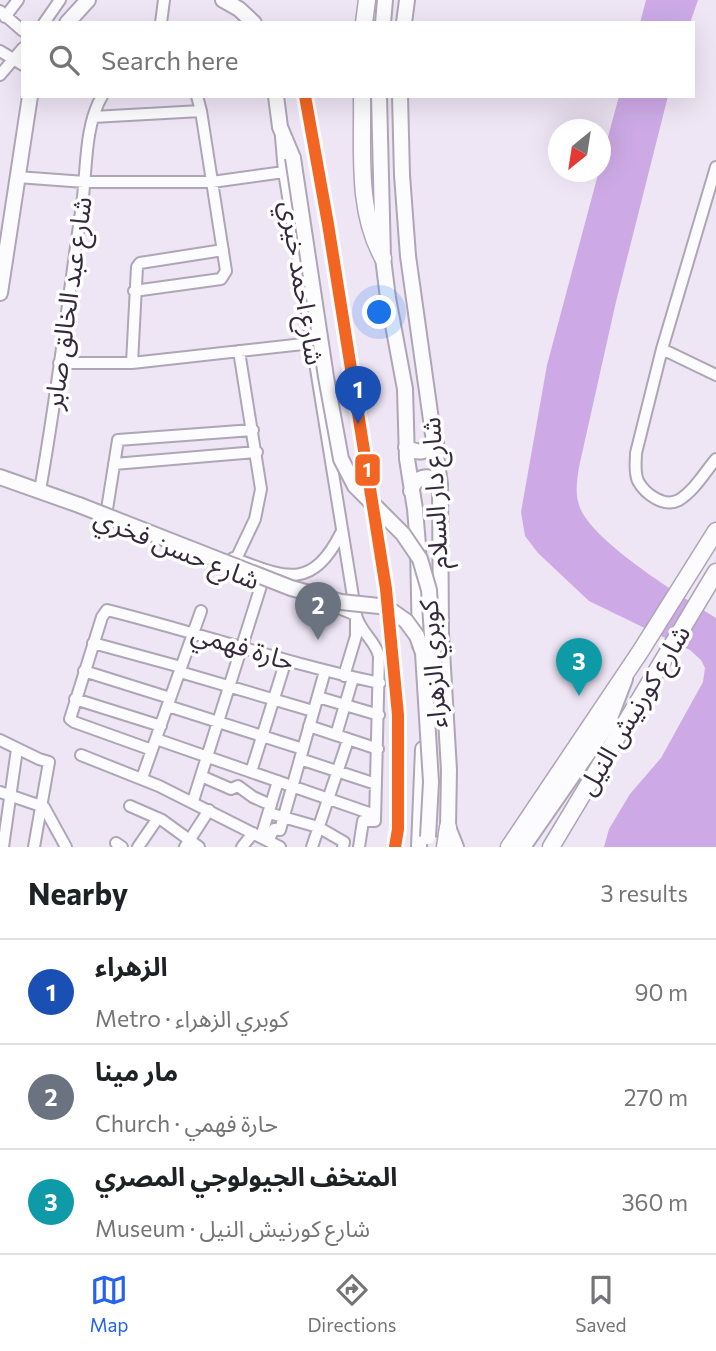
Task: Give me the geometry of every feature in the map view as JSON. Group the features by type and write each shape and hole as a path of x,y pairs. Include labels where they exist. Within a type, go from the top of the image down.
{"highway":[{"path":"364,21 367,0"},
{"path":"362,98 367,216 372,237 383,258"},
{"name":"شارع كورنيش النيل","path":"509,847 628,671 716,531"},
{"name":"شارع كورنيش النيل","path":"551,847 716,572"},
{"path":"444,847 447,827"}],"main road":[{"path":"69,21 88,0"},
{"path":"223,0 239,9 252,21"},
{"path":"383,21 385,0"},
{"path":"404,21 407,0"},
{"path":"0,230 21,98"},
{"path":"0,293 30,98"},
{"name":"شارع احمد خيري","path":"276,98 280,127"},
{"name":"شارع دار السلام","path":"379,98 383,258 392,324 404,381 406,447 418,545 425,844"},
{"name":"شارع دار السلام","path":"400,98 408,256 440,484 441,645 449,770 447,827 456,847"},
{"name":"كوبري الزهراء","path":"280,127 293,158 341,459 355,486 403,534 420,559 429,590 440,797 447,827"},
{"path":"406,447 423,452 436,442"},
{"name":"كوبري الزهراء","path":"0,477 40,488 291,589 341,602 379,606 406,621 417,636 423,653 431,782 425,844"},
{"path":"411,491 414,484 423,477 435,478 440,484"},
{"path":"523,847 607,726 628,671"}],"street":[{"path":"18,0 2,14 21,29"},
{"path":"45,21 60,0"},
{"path":"161,21 164,0"},
{"path":"0,51 18,62 0,75"},
{"name":"شارع عبد الخالق صابر","path":"40,488 93,117 101,98"},
{"path":"134,291 221,279 226,271 198,98"},
{"path":"93,117 201,111"},
{"name":"شارع احمد خيري","path":"280,127 284,172 356,615 356,636 345,705 336,735"},
{"path":"17,177 85,182 212,182 284,172"},
{"path":"715,174 662,349 636,453 635,470 638,480 655,498 673,502 682,498 716,459"},
{"path":"132,363 134,291 140,263 222,250"},
{"path":"59,363 132,363 312,343"},
{"path":"662,349 715,371"},
{"path":"236,559 259,505 261,489 239,351"},
{"path":"107,509 117,442 121,438 253,430"},
{"path":"114,464 257,452"},
{"name":"شارع حسن فخري","path":"40,488 107,509 286,576 298,576 307,572 328,555 342,533"},
{"name":"شارع حسن فخري","path":"40,488 58,502 300,598 342,608 356,615"},
{"path":"193,802 266,570"},
{"name":"حارة فهمي","path":"93,643 107,610 194,632 325,671 380,683"},
{"path":"142,778 201,611"},
{"path":"356,615 362,630 377,648 380,683 375,819"},
{"path":"313,711 93,643 70,719 154,745 207,757 328,799 375,819"},
{"path":"251,772 286,660"},
{"path":"84,671 262,736 337,772 376,784"},
{"path":"242,847 274,829 280,830 325,671"},
{"path":"318,697 379,715"},
{"path":"75,699 161,726"},
{"path":"309,726 378,750"},
{"path":"0,740 49,762 34,847"},
{"path":"312,847 348,740"},
{"path":"3,847 5,794 17,749"},
{"path":"80,755 142,778 280,847"},
{"path":"201,776 231,789 238,786 284,817 318,827 344,842 343,847"},
{"path":"261,837 278,782"},
{"path":"5,794 40,804 47,811 66,847"},
{"path":"130,806 158,818 191,845 209,810"},
{"path":"138,847 158,818"},
{"path":"359,847 363,821 375,819"}],"shaded area":[{"path":"646,0 698,0 691,21 641,21"},
{"path":"618,98 667,98 615,306 579,467 577,496 587,519 618,551 661,583 716,618 716,847 604,847 609,829 630,794 661,758 703,682 705,668 690,650 589,601 538,553 525,536 521,512 547,365 596,182 611,182 611,126"}],"transit line":[{"name":"1","path":"305,98 386,589 398,715 398,829 395,847"}],"place":[{"name":"الزهراء","path":"358,424"},
{"name":"مار مينا","path":"318,640"},
{"name":"المتخف الجيولوجي المصري","path":"579,696"}]}
